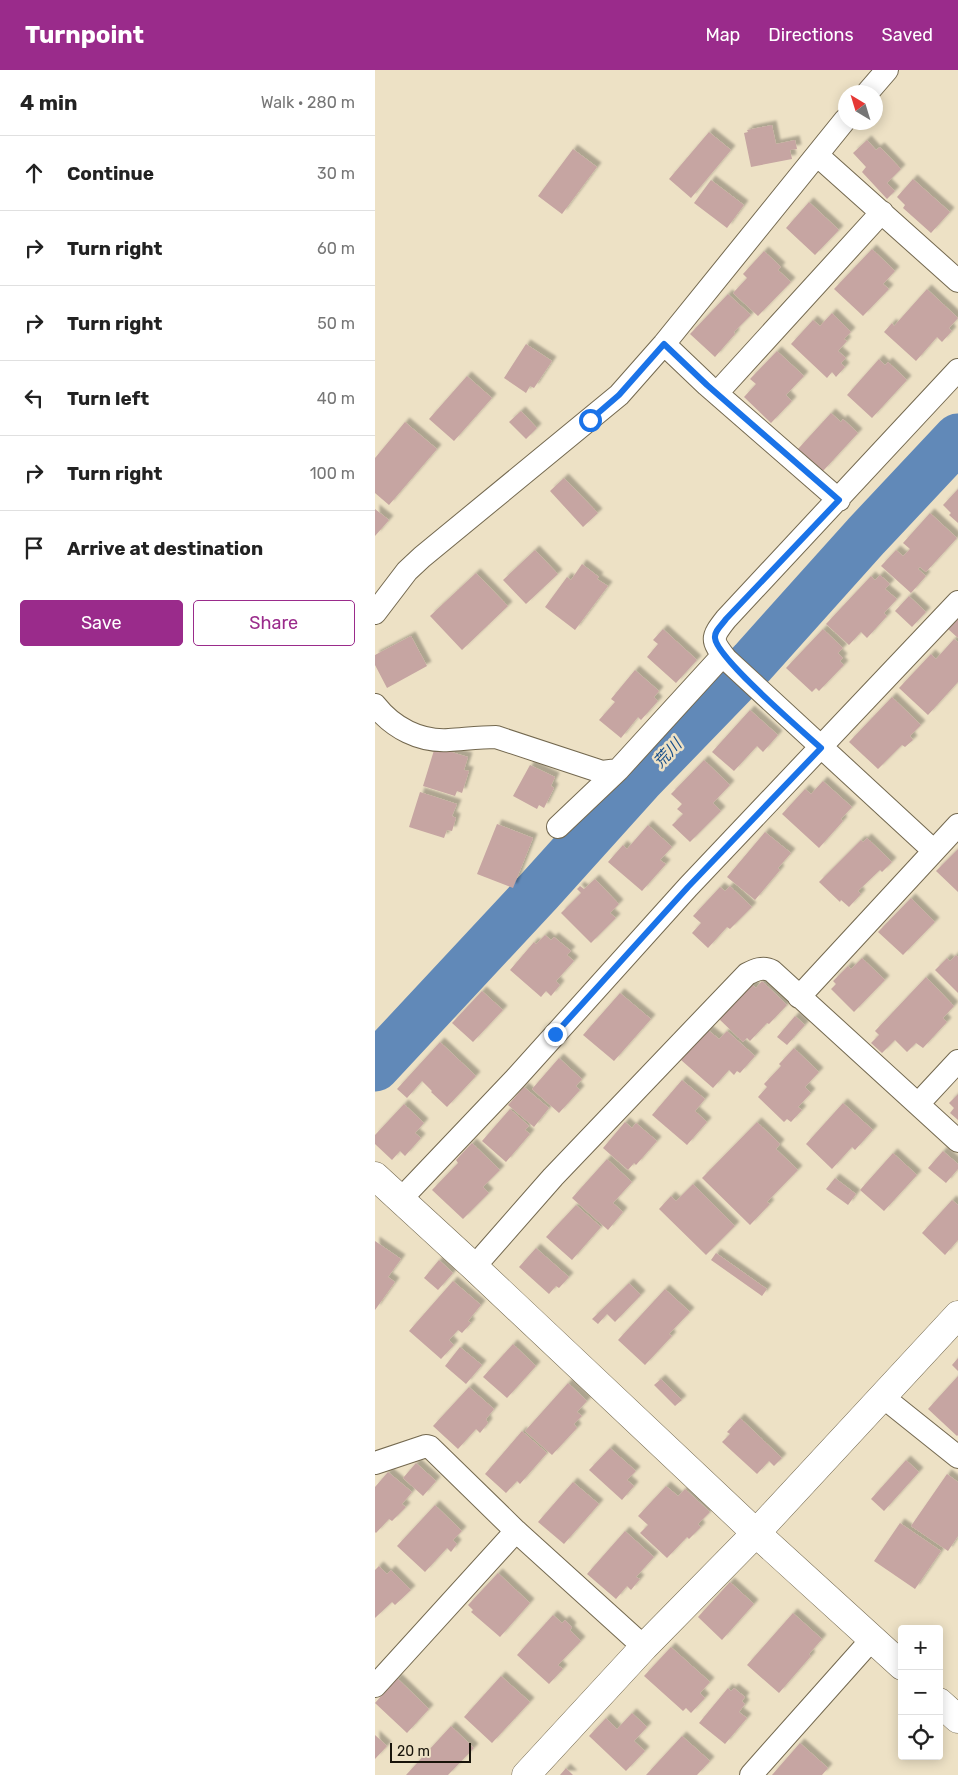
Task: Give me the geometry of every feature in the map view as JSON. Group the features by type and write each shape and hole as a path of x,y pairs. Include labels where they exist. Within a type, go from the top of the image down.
{"street":[{"path":"874,85 887,70"},
{"path":"375,613 407,571 417,562 619,395 664,344 838,129"},
{"path":"817,155 958,281"},
{"path":"717,393 881,212"},
{"path":"664,344 839,500"},
{"path":"934,851 723,655 715,640 715,634 726,619 839,500 958,370"},
{"path":"400,1200 516,1078 688,887 958,602"},
{"path":"559,827 618,770 723,655"},
{"path":"375,705 396,726 416,736 431,740 496,737 602,772 618,770"},
{"path":"799,996 958,825"},
{"path":"474,1266 553,1177 747,974 756,969 767,968 958,1141"},
{"path":"918,1104 958,1061"},
{"path":"375,1176 898,1662"},
{"path":"526,1775 644,1647 757,1533 958,1315"},
{"path":"883,1397 958,1457"},
{"path":"375,1463 427,1446 515,1532 644,1647"},
{"path":"375,1686 515,1532"},
{"path":"751,1775 873,1638"},
{"path":"943,1706 958,1720"}],"building":[{"path":"772,125 776,144 795,140 797,149 790,150 792,159 751,167 744,133 748,132 747,130"},
{"path":"709,132 731,150 691,198 669,179"},
{"path":"867,140 876,150 880,147 901,169 887,183 895,191 887,199 862,172 866,167 853,153"},
{"path":"573,149 597,167 562,214 538,196"},
{"path":"913,179 950,212 931,233 903,208 905,205 897,197"},
{"path":"711,180 744,205 727,228 694,203"},
{"path":"809,202 839,230 815,255 786,228"},
{"path":"872,249 895,271 883,284 889,289 863,316 834,289"},
{"path":"764,251 781,267 778,270 791,282 758,316 733,293 747,278 743,274"},
{"path":"927,289 958,318 949,328 952,331 942,342 937,337 916,361 884,332 892,323 894,326"},
{"path":"728,294 751,315 734,332 735,334 715,357 690,334"},
{"path":"832,313 851,332 844,339 847,341 838,351 846,358 841,363 845,367 836,377 832,372 827,378 791,344 813,320 820,326"},
{"path":"526,344 552,361 534,388 530,386 526,393 504,378"},
{"path":"777,351 804,376 786,395 792,401 771,423 744,397 756,384 750,379"},
{"path":"879,359 885,365 888,362 907,380 872,418 847,395"},
{"path":"467,376 492,398 454,441 429,419"},
{"path":"521,411 537,428 526,439 509,422"},
{"path":"831,413 841,422 843,419 858,433 823,471 798,449"},
{"path":"405,422 437,449 389,505 375,493 375,458"},
{"path":"564,478 598,513 583,527 550,491"},
{"path":"958,489 958,523 949,515 951,513 943,505"},
{"path":"375,509 389,520 375,536"},
{"path":"930,513 957,538 926,572 920,567 918,569 926,576 911,593 881,566 896,550 903,556 910,549 903,543"},
{"path":"535,550 558,574 526,604 503,580"},
{"path":"582,564 599,577 597,579 608,586 575,630 545,607 567,577 571,580"},
{"path":"476,573 508,606 462,650 430,616"},
{"path":"880,575 890,584 885,589 897,599 884,613 887,616 867,638 861,632 849,645 826,624 871,576 875,580"},
{"path":"909,596 926,612 912,627 895,611"},
{"path":"958,619 958,638 948,629"},
{"path":"663,629 697,660 676,683 647,657 658,644 653,640"},
{"path":"823,629 843,648 838,653 843,658 840,661 844,665 819,691 816,688 812,692 786,668"},
{"path":"411,636 427,666 387,688 375,665 375,655"},
{"path":"954,639 958,642 958,682 928,715 899,688 931,654 936,659"},
{"path":"635,670 659,691 654,697 658,701 641,720 638,717 621,738 599,720 615,702 611,699"},
{"path":"892,697 921,725 910,736 913,740 905,747 902,745 878,769 849,742"},
{"path":"750,710 778,735 763,752 757,746 734,771 712,752"},
{"path":"435,747 468,757 464,770 469,771 462,793 457,791 455,796 423,786"},
{"path":"704,760 730,785 713,803 721,811 690,842 672,825 683,814 677,809 682,804 671,794"},
{"path":"530,765 555,777 551,786 554,788 544,808 539,805 537,809 513,796"},
{"path":"823,781 852,807 841,819 843,821 819,848 782,814 805,789 811,794"},
{"path":"420,792 457,804 452,816 456,818 452,831 447,830 444,838 409,827"},
{"path":"497,824 533,838 513,888 477,874"},
{"path":"648,825 672,847 660,860 666,864 642,891 608,862 623,845 627,849"},
{"path":"765,832 791,853 778,868 780,870 755,900 727,877"},
{"path":"867,838 892,862 882,872 880,870 858,891 861,894 849,907 841,900 840,902 819,882 861,840 863,842"},
{"path":"958,849 958,892 936,871"},
{"path":"595,879 619,904 610,913 616,918 591,943 561,913 581,893 577,889 580,886 584,889"},
{"path":"730,886 752,907 730,929 727,927 708,948 692,933 701,923 693,916 720,887 725,891"},
{"path":"911,898 935,922 903,955 878,932"},
{"path":"545,935 551,940 554,937 571,951 567,955 574,961 556,981 560,985 551,996 546,991 541,997 510,970 534,942 536,944"},
{"path":"956,955 958,957 958,993 935,970 947,958 950,961"},
{"path":"862,958 885,980 854,1012 831,989 836,984 833,981 848,966 851,969"},
{"path":"926,977 954,1006 943,1018 947,1022 923,1048 916,1043 907,1052 895,1040 882,1053 871,1043 879,1035 875,1031"},
{"path":"762,981 787,1005 750,1041 747,1038 743,1042 718,1018 750,983 756,988"},
{"path":"482,991 503,1010 473,1042 452,1023"},
{"path":"620,993 651,1019 614,1061 583,1035"},
{"path":"795,1016 805,1025 787,1045 777,1037"},
{"path":"708,1030 719,1039 727,1031 755,1056 740,1073 737,1071 734,1075 729,1070 713,1088 681,1060"},
{"path":"440,1042 476,1076 447,1107 422,1081 407,1098 397,1089"},
{"path":"794,1048 819,1072 805,1087 811,1093 798,1107 802,1110 791,1122 787,1119 784,1122 758,1097 767,1087 764,1084 781,1066 779,1064"},
{"path":"559,1058 582,1079 576,1086 580,1090 559,1113 532,1089"},
{"path":"682,1080 705,1099 695,1111 707,1122 687,1145 652,1115"},
{"path":"524,1087 549,1108 534,1127 508,1105"},
{"path":"958,1094 958,1120 950,1113 954,1108 949,1103"},
{"path":"843,1103 873,1130 855,1150 852,1147 832,1169 806,1144"},
{"path":"404,1104 424,1123 415,1133 421,1138 405,1156 400,1151 392,1160 375,1144 375,1135"},
{"path":"510,1109 529,1126 525,1130 530,1134 506,1162 482,1141"},
{"path":"625,1122 632,1128 636,1123 657,1141 636,1165 634,1163 628,1170 603,1148"},
{"path":"757,1122 780,1144 776,1149 798,1170 767,1202 770,1204 750,1225 702,1178"},
{"path":"472,1143 500,1170 483,1187 489,1193 463,1219 432,1190 458,1163 456,1160"},
{"path":"943,1151 958,1164 958,1169 946,1183 928,1168"},
{"path":"893,1153 917,1175 884,1211 860,1190"},
{"path":"607,1159 632,1182 613,1203 623,1212 608,1230 572,1198"},
{"path":"835,1178 856,1194 848,1205 826,1189"},
{"path":"693,1184 735,1226 706,1255 659,1209 671,1196 676,1201"},
{"path":"952,1200 958,1205 958,1240 945,1255 922,1233"},
{"path":"576,1205 601,1227 572,1260 546,1237"},
{"path":"375,1241 401,1259 388,1277 395,1282 375,1310"},
{"path":"536,1248 569,1277 559,1288 556,1286 549,1294 519,1267"},
{"path":"716,1253 767,1289 762,1296 711,1260"},
{"path":"439,1260 453,1273 438,1290 424,1278"},
{"path":"453,1281 481,1305 468,1321 471,1323 462,1333 458,1330 449,1340 454,1345 441,1359 409,1331"},
{"path":"629,1283 641,1295 615,1322 607,1314 598,1324 592,1319"},
{"path":"665,1289 690,1312 669,1334 672,1336 645,1365 618,1340"},
{"path":"513,1344 536,1366 507,1398 483,1377"},
{"path":"460,1347 482,1365 466,1384 445,1366"},
{"path":"958,1358 958,1371 952,1365"},
{"path":"958,1376 958,1435 957,1436 928,1409"},
{"path":"661,1379 682,1400 675,1406 654,1385"},
{"path":"568,1383 587,1401 577,1412 582,1416 574,1424 577,1428 552,1455 525,1431"},
{"path":"469,1387 494,1409 486,1419 488,1423 480,1433 476,1429 458,1449 433,1426"},
{"path":"740,1418 782,1458 774,1466 769,1461 757,1474 722,1442 730,1434 727,1432"},
{"path":"522,1431 547,1453 520,1484 517,1481 506,1493 485,1474"},
{"path":"610,1448 636,1471 627,1480 634,1486 622,1500 589,1470"},
{"path":"906,1460 919,1472 884,1511 871,1499"},
{"path":"416,1463 436,1481 423,1496 403,1478"},
{"path":"388,1472 412,1492 402,1504 406,1507 392,1521 389,1519 376,1533 375,1487"},
{"path":"947,1474 958,1482 958,1536 948,1551 911,1526"},
{"path":"573,1482 599,1504 564,1544 538,1522"},
{"path":"666,1486 678,1496 685,1489 710,1512 698,1524 701,1527 689,1539 687,1537 667,1558 640,1533 648,1525 638,1516"},
{"path":"435,1505 462,1531 453,1540 457,1544 451,1552 447,1548 425,1572 397,1546"},
{"path":"900,1523 941,1551 915,1589 874,1561"},
{"path":"625,1531 654,1557 636,1577 640,1579 631,1590 627,1586 616,1599 587,1574"},
{"path":"379,1566 387,1574 391,1570 411,1590 395,1605 392,1602 375,1618 375,1570"},
{"path":"498,1573 530,1603 500,1637 471,1612 473,1610 468,1605"},
{"path":"730,1582 754,1604 722,1640 698,1617"},
{"path":"793,1613 822,1639 809,1654 811,1656 779,1693 747,1665"},
{"path":"553,1615 562,1623 565,1620 572,1627 570,1630 581,1641 558,1665 563,1669 549,1684 517,1655"},
{"path":"671,1647 710,1682 700,1693 705,1698 691,1713 686,1708 683,1711 644,1676"},
{"path":"501,1676 530,1702 492,1743 464,1717"},
{"path":"397,1678 429,1709 407,1733 375,1703"},
{"path":"728,1688 731,1691 734,1688 745,1697 742,1701 745,1704 739,1712 747,1718 725,1744 699,1723"},
{"path":"632,1713 647,1727 634,1741 645,1751 626,1771 589,1736 606,1718 617,1729"},
{"path":"451,1726 474,1748 448,1775 406,1775"},
{"path":"375,1735 387,1746 375,1759"},
{"path":"682,1736 710,1761 697,1775 646,1775"},
{"path":"800,1743 828,1768 822,1775 772,1775"},
{"path":"566,1768 573,1775 560,1775"}],"waterway":[{"name":"荒川","path":"375,1067 539,891 639,780 753,662 866,536 958,438"}],"route":[{"path":"555,1034 688,887 821,748 726,659 719,650 715,634 726,619 839,500 707,385 664,344 619,395 590,420"}]}
